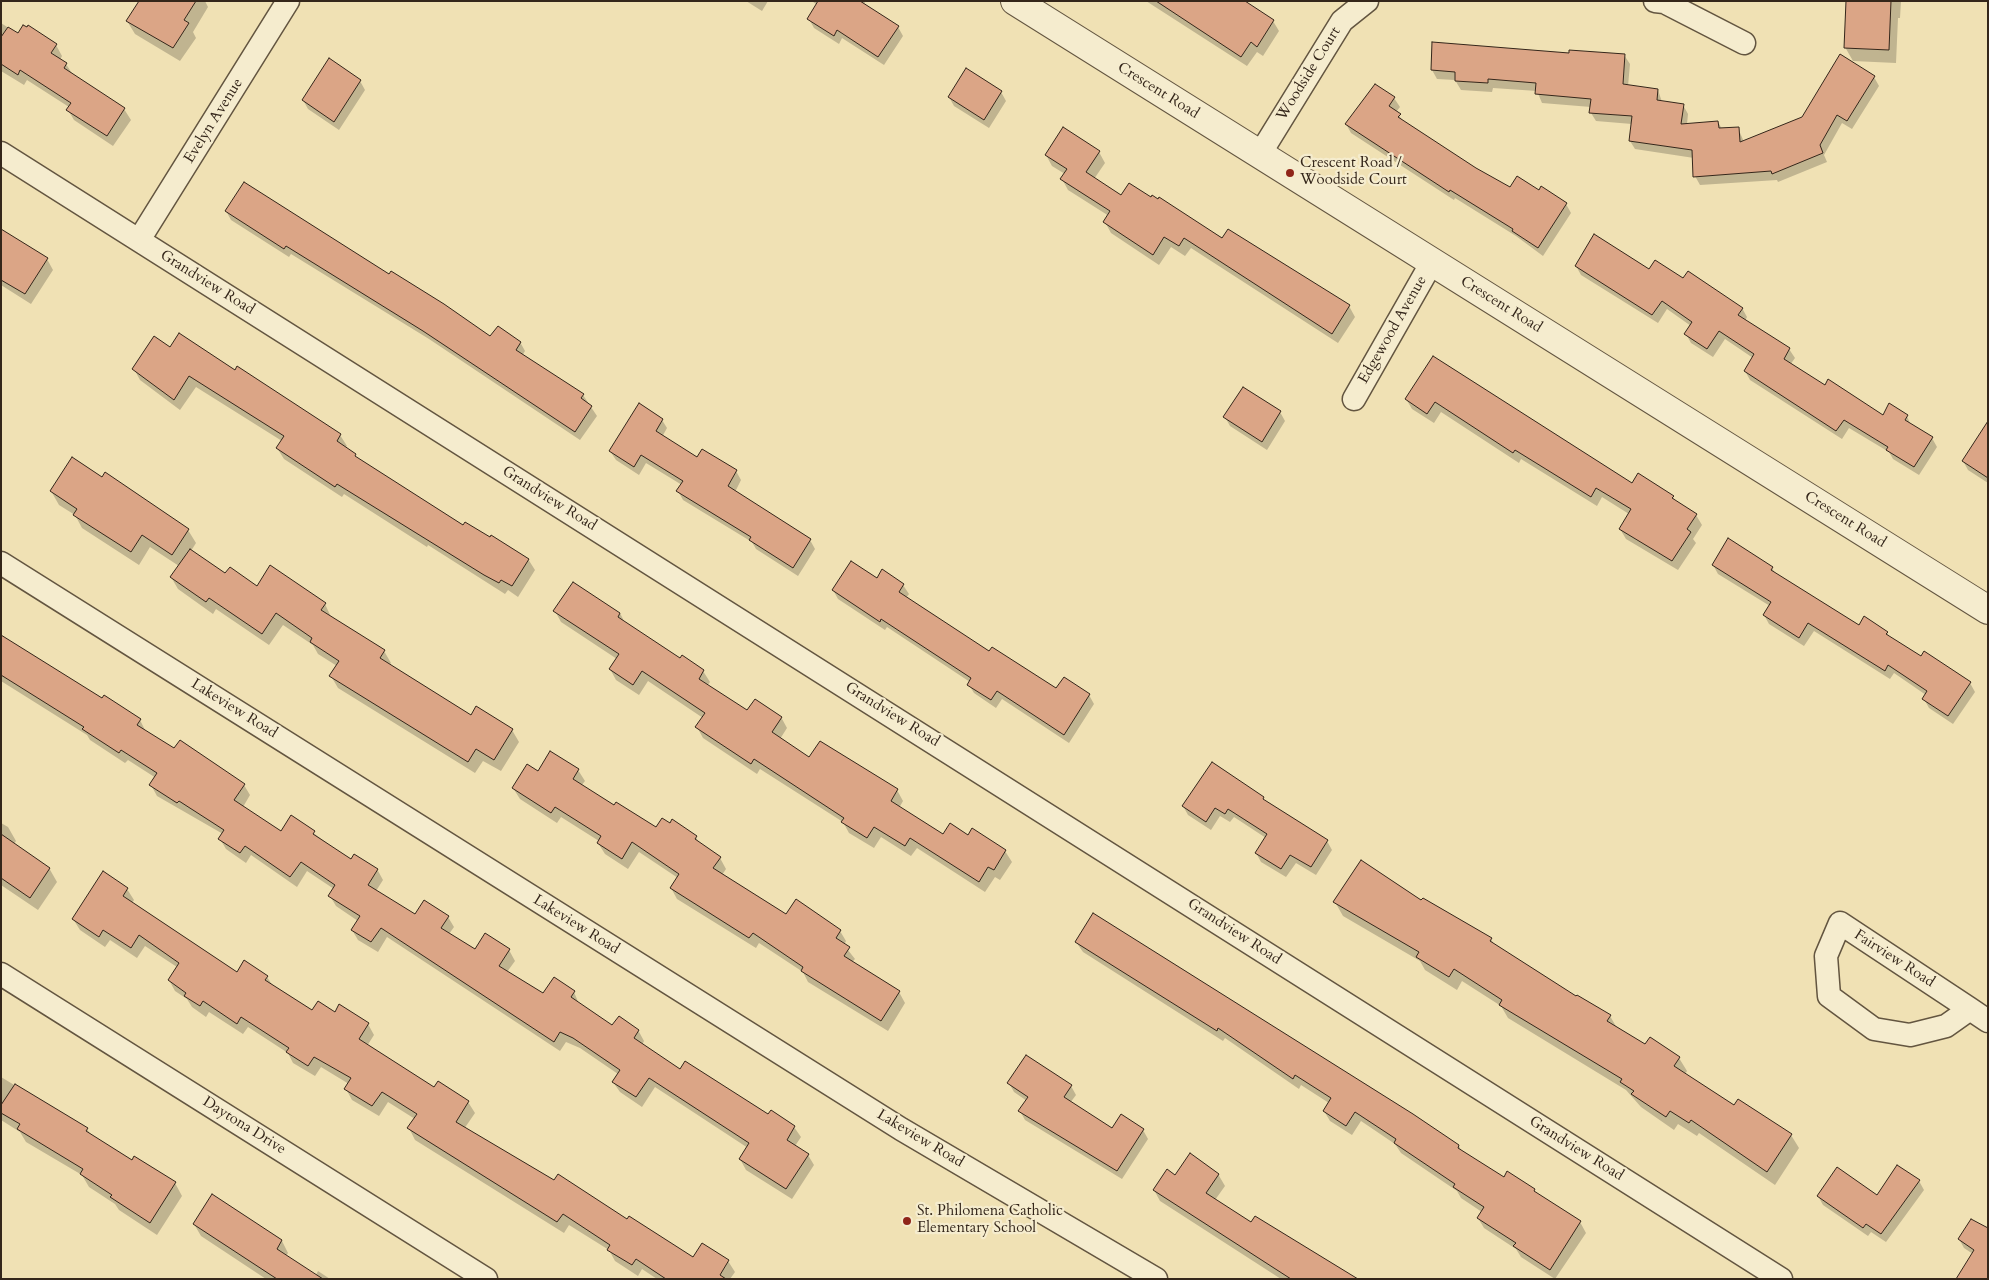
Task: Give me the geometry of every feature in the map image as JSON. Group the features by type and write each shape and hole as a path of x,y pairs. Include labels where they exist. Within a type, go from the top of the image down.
{"street":[{"name":"Evelyn Avenue","path":"140,240 288,1"},
{"name":"Crescent Road","path":"1015,1 1988,610"},
{"name":"Woodside Court","path":"1260,154 1342,21 1367,1"},
{"path":"1655,1 1664,2 1744,43"},
{"name":"Grandview Road","path":"1,154 140,240 1781,1279"},
{"name":"Edgewood Avenue","path":"1354,399 1432,262"},
{"name":"Lakeview Road","path":"1,563 901,1129 1156,1279"},
{"name":"Fairview Road","path":"1840,923 1921,976 1979,1015 1910,1035 1874,1029 1829,996 1826,956 1840,923"},
{"name":"Daytona Drive","path":"1,974 486,1279"}],"building":[{"path":"139,1 196,1 184,20 189,23 173,48 126,21"},
{"path":"818,1 860,1 899,26 878,57 837,30 834,36 807,19"},
{"path":"1156,1 1245,1 1274,20 1257,47 1251,42 1241,57"},
{"path":"1846,1 1891,1 1889,50 1844,48"},
{"path":"23,25 27,27 28,25 57,44 51,53 67,63 64,68 125,108 107,136 66,110 71,103 20,70 18,75 1,64 1,37 8,27 18,33"},
{"path":"1432,42 1569,53 1569,50 1625,54 1623,84 1658,89 1657,100 1684,104 1681,124 1718,121 1719,128 1739,127 1740,142 1802,117 1840,54 1875,76 1847,121 1837,115 1820,145 1823,153 1772,174 1771,171 1693,177 1692,150 1629,141 1632,116 1589,113 1591,99 1535,94 1536,83 1488,79 1488,83 1455,81 1455,72 1431,70"},
{"path":"329,58 361,80 334,122 302,100"},
{"path":"966,68 1002,91 984,120 948,97"},
{"path":"1375,84 1395,97 1389,106 1401,114 1398,117 1476,168 1510,187 1517,176 1539,190 1541,186 1567,203 1538,248 1512,231 1513,229 1450,190 1449,192 1345,124"},
{"path":"1063,127 1100,151 1086,172 1121,195 1129,183 1151,197 1152,195 1158,199 1159,197 1222,238 1228,229 1350,305 1332,334 1184,238 1179,246 1164,237 1153,255 1103,222 1110,211 1060,179 1067,169 1045,155"},
{"path":"244,182 389,274 391,271 444,304 490,336 498,326 521,342 516,350 584,394 581,398 592,406 575,432 423,331 286,246 284,249 225,211"},
{"path":"1,229 48,258 25,294 1,280"},
{"path":"1594,234 1649,269 1655,260 1683,278 1688,271 1743,308 1738,315 1790,348 1784,359 1825,385 1828,379 1883,415 1889,403 1908,415 1905,420 1933,437 1914,467 1886,450 1888,447 1844,420 1836,431 1744,371 1754,354 1719,331 1707,349 1684,334 1692,322 1662,301 1652,315 1575,266"},
{"path":"179,333 235,370 237,366 341,434 337,441 356,454 355,456 463,525 465,522 490,537 491,535 529,559 512,586 501,580 499,583 484,575 337,484 335,487 276,448 284,436 189,376 174,400 132,369 154,336 170,347"},
{"path":"1433,356 1632,483 1638,473 1674,496 1672,498 1697,514 1687,529 1691,532 1672,561 1619,529 1631,509 1596,488 1591,497 1515,450 1513,453 1435,402 1427,414 1405,399"},
{"path":"1243,387 1281,411 1262,442 1223,417"},
{"path":"639,403 663,419 656,431 697,457 702,449 737,470 728,486 811,539 793,568 749,540 751,537 676,491 683,481 641,455 634,467 609,451"},
{"path":"1988,421 1988,478 1962,461"},
{"path":"72,457 102,477 105,472 189,529 172,555 142,535 131,552 73,515 77,509 50,491"},
{"path":"1728,538 1773,567 1771,570 1859,625 1864,616 1888,632 1886,634 1921,656 1924,651 1971,682 1948,716 1922,699 1927,691 1888,665 1885,671 1808,623 1799,638 1763,615 1771,602 1712,565"},
{"path":"190,549 225,573 230,567 257,586 270,565 326,603 321,610 385,650 380,658 471,715 476,706 513,729 494,760 476,749 468,762 329,676 339,661 310,642 312,638 276,613 262,634 209,598 206,602 170,577"},
{"path":"851,561 877,578 882,569 904,584 899,592 989,651 992,647 1056,688 1064,677 1090,694 1064,735 997,691 991,700 967,685 971,678 881,619 880,622 832,590"},
{"path":"573,582 620,613 618,617 680,658 682,655 704,670 699,679 747,710 755,699 782,717 772,732 809,757 820,741 898,789 891,801 943,834 950,823 968,835 972,828 1006,850 994,870 988,867 979,882 910,838 905,846 874,827 867,838 841,822 844,818 754,759 751,764 695,727 705,713 642,671 633,685 609,669 619,654 553,611"},
{"path":"1,635 102,698 104,695 141,719 137,725 174,748 180,740 245,784 234,800 281,831 291,815 315,831 313,834 351,859 354,854 378,869 368,885 415,914 424,900 449,916 441,928 475,949 485,933 510,949 499,966 543,993 554,977 575,991 571,997 612,1025 619,1016 639,1030 634,1038 680,1069 685,1061 768,1114 771,1110 795,1126 787,1140 809,1154 786,1189 739,1159 749,1143 649,1078 636,1097 612,1082 620,1070 573,1038 560,1032 554,1042 381,928 371,942 351,930 360,916 328,896 335,885 301,862 290,877 245,846 240,853 218,839 224,830 179,801 177,803 149,785 157,773 121,750 119,753 82,729 84,727 1,675"},
{"path":"550,751 579,769 573,779 614,805 616,802 656,827 662,818 670,823 672,819 697,836 695,839 721,857 713,868 786,914 796,899 841,930 836,938 850,947 844,956 900,991 881,1021 801,971 803,967 753,933 749,938 670,888 679,874 632,842 622,859 597,843 601,836 555,807 551,813 512,788 527,764 538,771"},
{"path":"1212,762 1264,797 1263,799 1328,840 1311,867 1290,855 1281,869 1255,853 1267,834 1228,809 1225,814 1215,808 1206,822 1182,806"},
{"path":"1,834 50,868 30,898 1,878"},
{"path":"1361,860 1421,900 1423,898 1492,938 1490,941 1576,996 1611,1015 1607,1021 1645,1044 1650,1037 1680,1057 1674,1066 1734,1105 1738,1099 1792,1134 1767,1172 1691,1120 1689,1123 1670,1111 1666,1117 1631,1094 1634,1091 1620,1082 1622,1079 1499,1005 1502,1000 1454,969 1449,977 1416,957 1419,952 1333,902"},
{"path":"103,871 128,888 123,896 237,972 244,960 268,976 265,980 312,1010 318,1001 335,1012 339,1004 369,1023 359,1039 434,1087 438,1081 469,1101 456,1122 554,1180 558,1174 627,1219 629,1216 693,1257 702,1243 729,1260 720,1275 726,1279 666,1279 636,1259 632,1265 607,1250 610,1245 563,1214 557,1222 407,1128 417,1114 382,1092 372,1106 344,1089 351,1078 314,1057 308,1066 286,1052 289,1048 241,1017 237,1024 203,1001 200,1006 184,996 186,993 168,980 179,963 139,935 131,948 103,930 99,937 72,919"},
{"path":"1093,913 1413,1114 1459,1145 1458,1148 1504,1177 1507,1171 1581,1221 1550,1270 1513,1246 1516,1243 1477,1218 1484,1207 1453,1187 1455,1184 1394,1143 1396,1139 1355,1112 1346,1126 1323,1111 1331,1098 1295,1075 1293,1079 1218,1028 1217,1031 1075,942"},
{"path":"1026,1055 1072,1085 1064,1097 1112,1128 1121,1114 1144,1129 1117,1171 1018,1111 1028,1097 1007,1083"},
{"path":"15,1084 88,1128 86,1131 132,1160 134,1156 176,1182 150,1223 110,1197 112,1195 80,1174 83,1169 17,1129 20,1124 1,1113 1,1105"},
{"path":"1190,1153 1219,1174 1206,1193 1251,1222 1255,1216 1358,1279 1291,1279 1153,1190 1167,1169 1175,1175"},
{"path":"1897,1165 1920,1180 1881,1234 1866,1224 1863,1228 1817,1196 1837,1167 1877,1195"},
{"path":"212,1194 282,1240 277,1249 323,1279 277,1279 193,1224"},
{"path":"1971,1219 1988,1228 1988,1279 1956,1279 1974,1250 1958,1239"}],"place":[{"name":"Crescent Road / Woodside Court","path":"1290,173"},
{"name":"St. Philomena Catholic Elementary School","path":"907,1221"}]}
